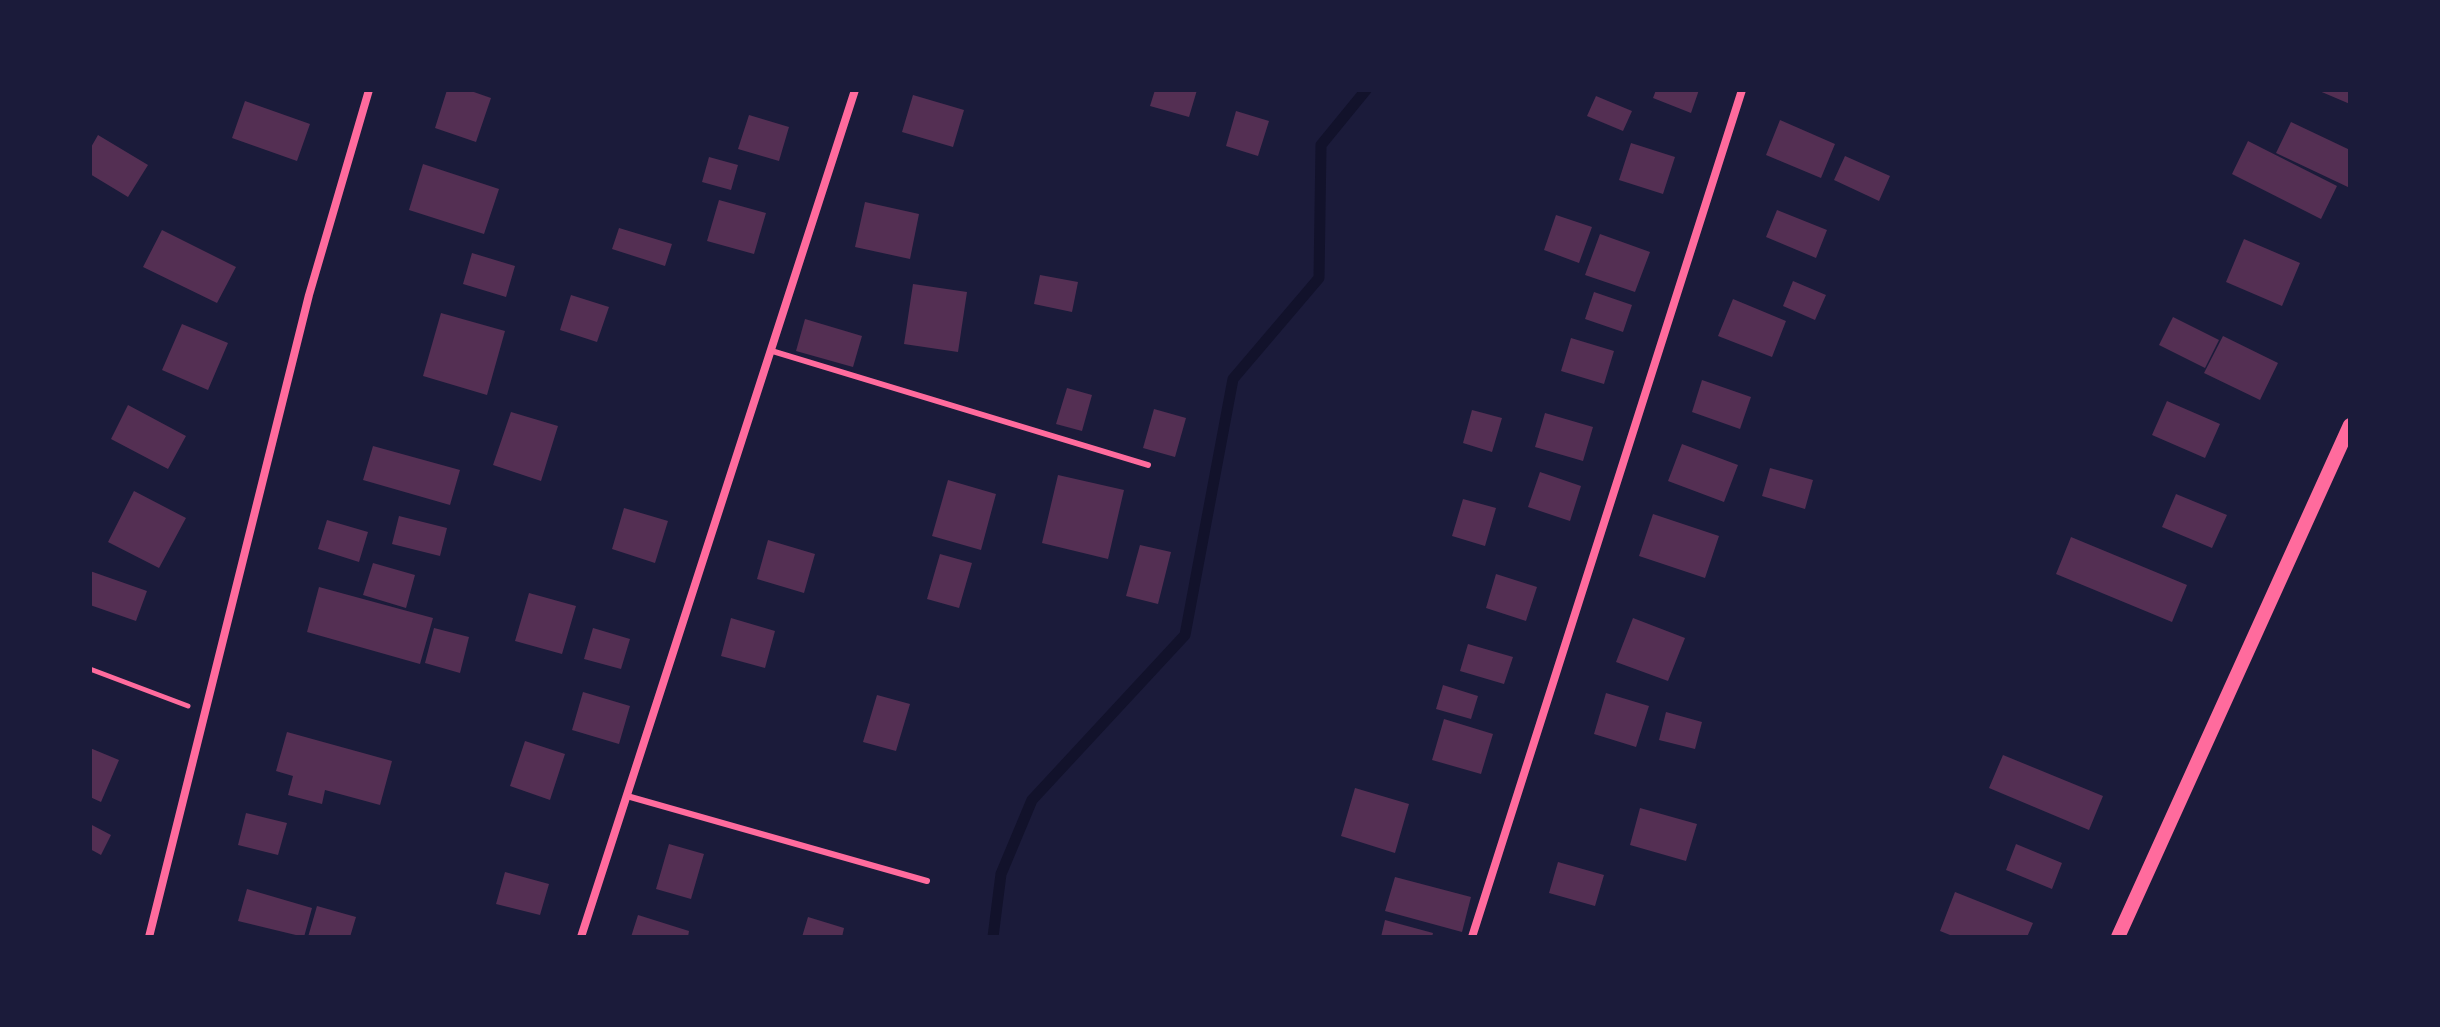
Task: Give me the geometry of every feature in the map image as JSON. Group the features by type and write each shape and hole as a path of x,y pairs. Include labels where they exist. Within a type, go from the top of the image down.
{"street":[{"path":"149,937 309,295 369,90"},
{"path":"581,937 855,90"},
{"path":"1472,937 1742,90"},
{"path":"2118,937 2350,425"}],"lane":[{"path":"772,351 1148,465"},
{"path":"627,796 927,881"}],"path":[{"path":"90,669 204,712"}],"building":[{"path":"447,90 468,90 491,98 476,142 435,128"},
{"path":"1155,90 1197,90 1189,117 1150,106"},
{"path":"1656,90 1699,90 1691,113 1653,98"},
{"path":"2317,90 2350,90 2350,104"},
{"path":"913,95 964,110 953,147 902,132"},
{"path":"1596,96 1632,111 1623,131 1587,116"},
{"path":"245,101 310,124 297,161 232,138"},
{"path":"1236,111 1269,121 1258,156 1226,146"},
{"path":"749,115 789,127 779,161 738,149"},
{"path":"1780,120 1835,144 1821,178 1766,155"},
{"path":"2291,122 2350,150 2350,188 2276,153"},
{"path":"98,135 148,165 128,197 90,174 90,149"},
{"path":"2248,141 2337,186 2321,219 2232,174"},
{"path":"1631,143 1675,157 1663,194 1619,180"},
{"path":"1845,156 1890,176 1879,201 1834,180"},
{"path":"709,157 738,165 731,190 702,182"},
{"path":"423,164 499,189 484,234 409,210"},
{"path":"719,200 766,213 754,254 707,241"},
{"path":"865,202 919,214 910,259 855,247"},
{"path":"1777,210 1827,230 1816,258 1766,237"},
{"path":"1556,215 1592,227 1579,263 1544,250"},
{"path":"619,228 672,244 665,266 612,249"},
{"path":"162,230 236,267 217,303 143,267"},
{"path":"1600,234 1650,252 1635,292 1585,275"},
{"path":"2244,239 2300,263 2282,306 2226,282"},
{"path":"472,253 515,266 506,297 463,284"},
{"path":"1040,275 1078,282 1072,312 1034,304"},
{"path":"1793,281 1826,295 1815,320 1783,306"},
{"path":"913,284 967,292 958,352 904,344"},
{"path":"1594,292 1632,305 1623,332 1585,319"},
{"path":"571,295 609,307 597,342 560,330"},
{"path":"1733,299 1786,321 1772,357 1718,336"},
{"path":"441,313 505,331 487,395 423,376"},
{"path":"2173,317 2219,340 2205,368 2159,345"},
{"path":"805,319 862,336 853,367 796,351"},
{"path":"182,324 228,343 208,390 162,370"},
{"path":"2223,336 2278,363 2260,400 2204,373"},
{"path":"1571,338 1614,351 1604,384 1561,371"},
{"path":"1702,380 1751,397 1740,429 1692,412"},
{"path":"1067,388 1092,395 1082,431 1056,424"},
{"path":"2167,401 2220,424 2205,458 2152,435"},
{"path":"128,405 186,436 168,469 111,439"},
{"path":"1154,409 1186,418 1175,457 1143,448"},
{"path":"1472,410 1502,418 1492,452 1463,443"},
{"path":"511,412 558,426 541,481 493,465"},
{"path":"1545,413 1593,427 1583,461 1535,447"},
{"path":"1682,444 1738,465 1724,502 1668,481"},
{"path":"373,446 460,470 450,505 363,480"},
{"path":"1770,468 1813,480 1805,509 1762,496"},
{"path":"1540,472 1581,486 1570,521 1528,507"},
{"path":"1058,475 1124,490 1108,559 1042,543"},
{"path":"948,480 996,494 981,550 932,536"},
{"path":"134,491 186,518 159,568 108,542"},
{"path":"2176,494 2227,515 2212,548 2162,527"},
{"path":"1463,499 1496,508 1485,546 1452,536"},
{"path":"624,508 668,521 655,563 612,549"},
{"path":"1653,514 1719,536 1705,578 1639,556"},
{"path":"399,516 447,528 440,556 392,544"},
{"path":"327,520 368,532 359,562 318,549"},
{"path":"2071,537 2187,585 2172,622 2056,574"},
{"path":"768,540 815,554 804,593 757,579"},
{"path":"1140,545 1171,552 1158,604 1126,596"},
{"path":"940,554 972,563 959,608 927,599"},
{"path":"373,563 415,575 406,608 363,595"},
{"path":"90,571 147,591 136,621 90,605"},
{"path":"1496,574 1537,587 1526,621 1486,608"},
{"path":"319,587 433,618 420,664 307,632"},
{"path":"529,593 576,606 562,654 515,641"},
{"path":"731,618 775,631 765,668 721,656"},
{"path":"1633,618 1685,638 1668,681 1616,662"},
{"path":"434,628 469,637 460,673 425,663"},
{"path":"593,628 630,639 621,669 584,659"},
{"path":"1468,644 1513,657 1504,684 1460,671"},
{"path":"1443,685 1478,696 1471,719 1436,709"},
{"path":"583,692 630,706 619,744 572,730"},
{"path":"1606,693 1649,706 1636,747 1594,734"},
{"path":"877,695 910,704 896,751 863,742"},
{"path":"1666,712 1702,722 1695,749 1659,740"},
{"path":"1444,719 1493,734 1481,774 1432,760"},
{"path":"287,732 392,761 380,805 325,790 322,804 288,795 293,776 276,771"},
{"path":"525,741 565,754 550,800 510,786"},
{"path":"90,748 119,760 101,802 90,797"},
{"path":"2003,755 2103,796 2089,830 1989,788"},
{"path":"1355,788 1409,804 1395,853 1341,836"},
{"path":"1640,808 1697,824 1686,861 1630,845"},
{"path":"246,813 287,823 278,855 238,845"},
{"path":"90,824 111,835 101,855 90,849"},
{"path":"669,844 704,854 691,899 656,889"},
{"path":"2016,844 2062,863 2052,889 2006,870"},
{"path":"1558,862 1604,875 1595,906 1549,893"},
{"path":"505,872 549,884 540,915 496,904"},
{"path":"1395,877 1471,897 1462,932 1385,911"},
{"path":"247,889 312,908 304,937 238,921"},
{"path":"1955,892 2033,923 2027,937 1955,937 1940,931"},
{"path":"317,906 356,917 350,937 308,937"},
{"path":"638,915 689,931 688,937 631,937"},
{"path":"808,917 844,928 842,937 802,937"},
{"path":"1385,920 1433,933 1432,937 1381,937"}],"waterway":[{"path":"993,937 1001,874 1032,800 1185,635 1233,379 1319,278 1321,145 1366,90"}]}
